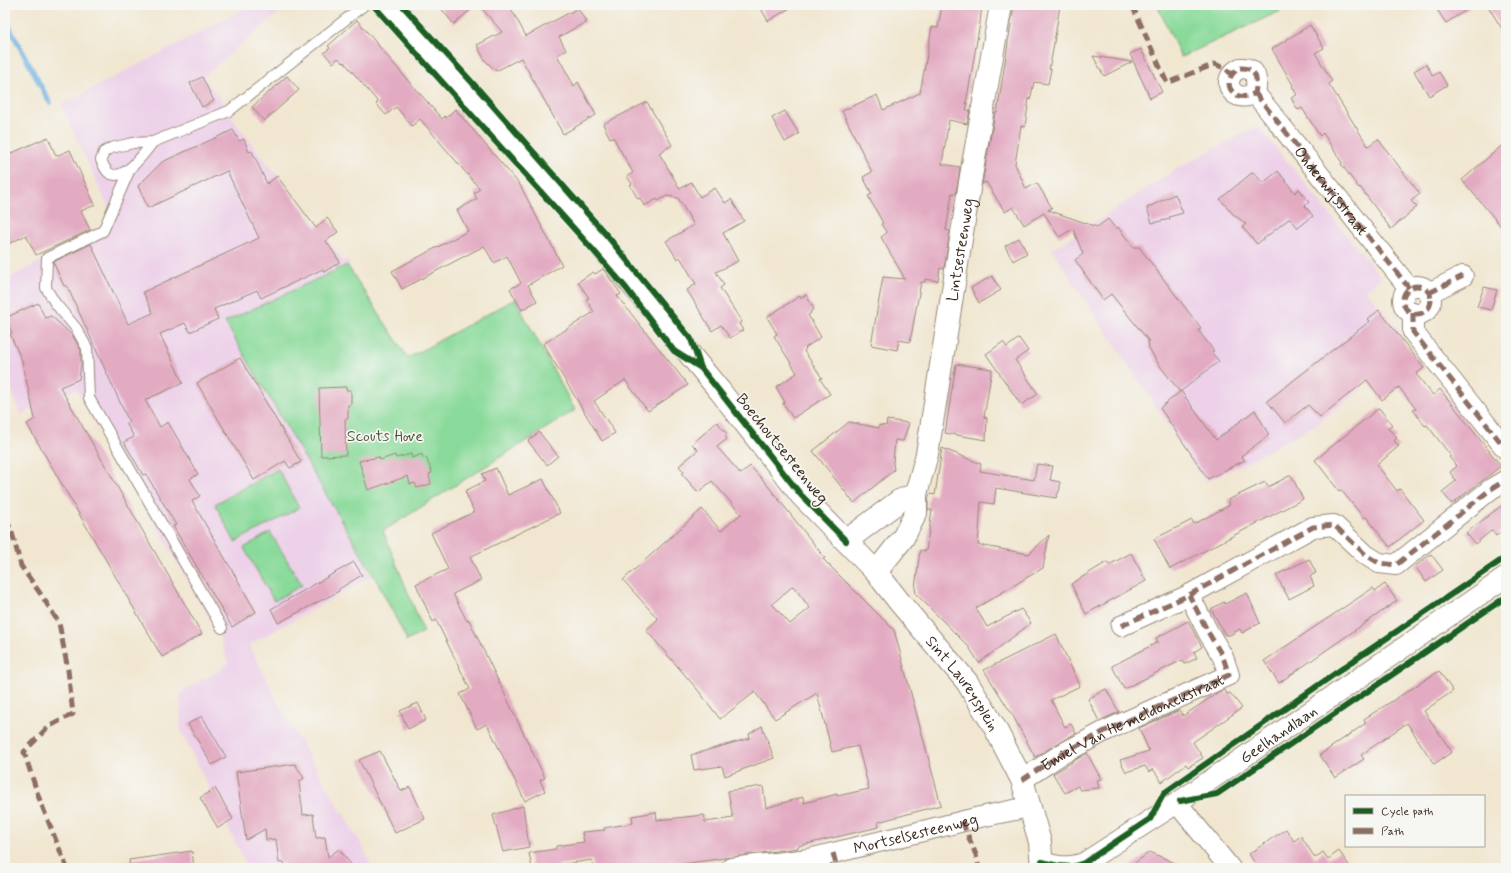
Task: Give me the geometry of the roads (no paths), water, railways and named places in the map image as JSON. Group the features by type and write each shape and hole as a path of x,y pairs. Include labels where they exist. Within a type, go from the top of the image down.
{"street":[{"name":"Boechoutsesteenweg","path":"388,5 549,184 720,390 801,495 876,572"},
{"name":"Lintsesteenweg","path":"876,572 904,538 916,513 916,494 927,454 971,176 1001,5"},
{"name":"Onderwijsstraat","path":"1255,93 1409,288"},
{"path":"1429,293 1463,276"},
{"path":"1416,286 1424,287 1429,293 1431,301 1428,309 1421,313 1413,313 1406,309 1403,302 1404,294 1409,288 1416,286"},
{"path":"1413,313 1413,332 1506,449"},
{"path":"1121,626 1189,595 1313,527 1334,525 1366,555 1379,563 1396,564 1491,489 1506,480"},
{"path":"846,541 899,501 916,494"},
{"name":"Sint Laureysplein","path":"876,572 967,682 994,726 1022,780 1040,842 1042,865"},
{"name":"Geelhandlaan","path":"1042,865 1072,867 1084,863 1177,803 1506,577"},
{"name":"Emiel Van Hemeldonckstraat","path":"1022,780 1060,755 1105,731 1229,675 1223,657 1189,595"},
{"path":"1177,803 1230,868"},
{"name":"Mortselsesteenweg","path":"731,868 809,859 980,817 1029,807"}],"lane":[{"path":"153,142 125,173 116,175 110,174 105,169 101,160 104,152 111,148 122,145 153,142 229,111 364,5"},
{"path":"130,169 103,231 47,258 46,288 55,304 76,328 87,348 89,398 222,628"}],"waterway":[{"path":"6,21 50,103"}],"park label":[{"name":"Scouts Hove","path":"385,435"}]}
